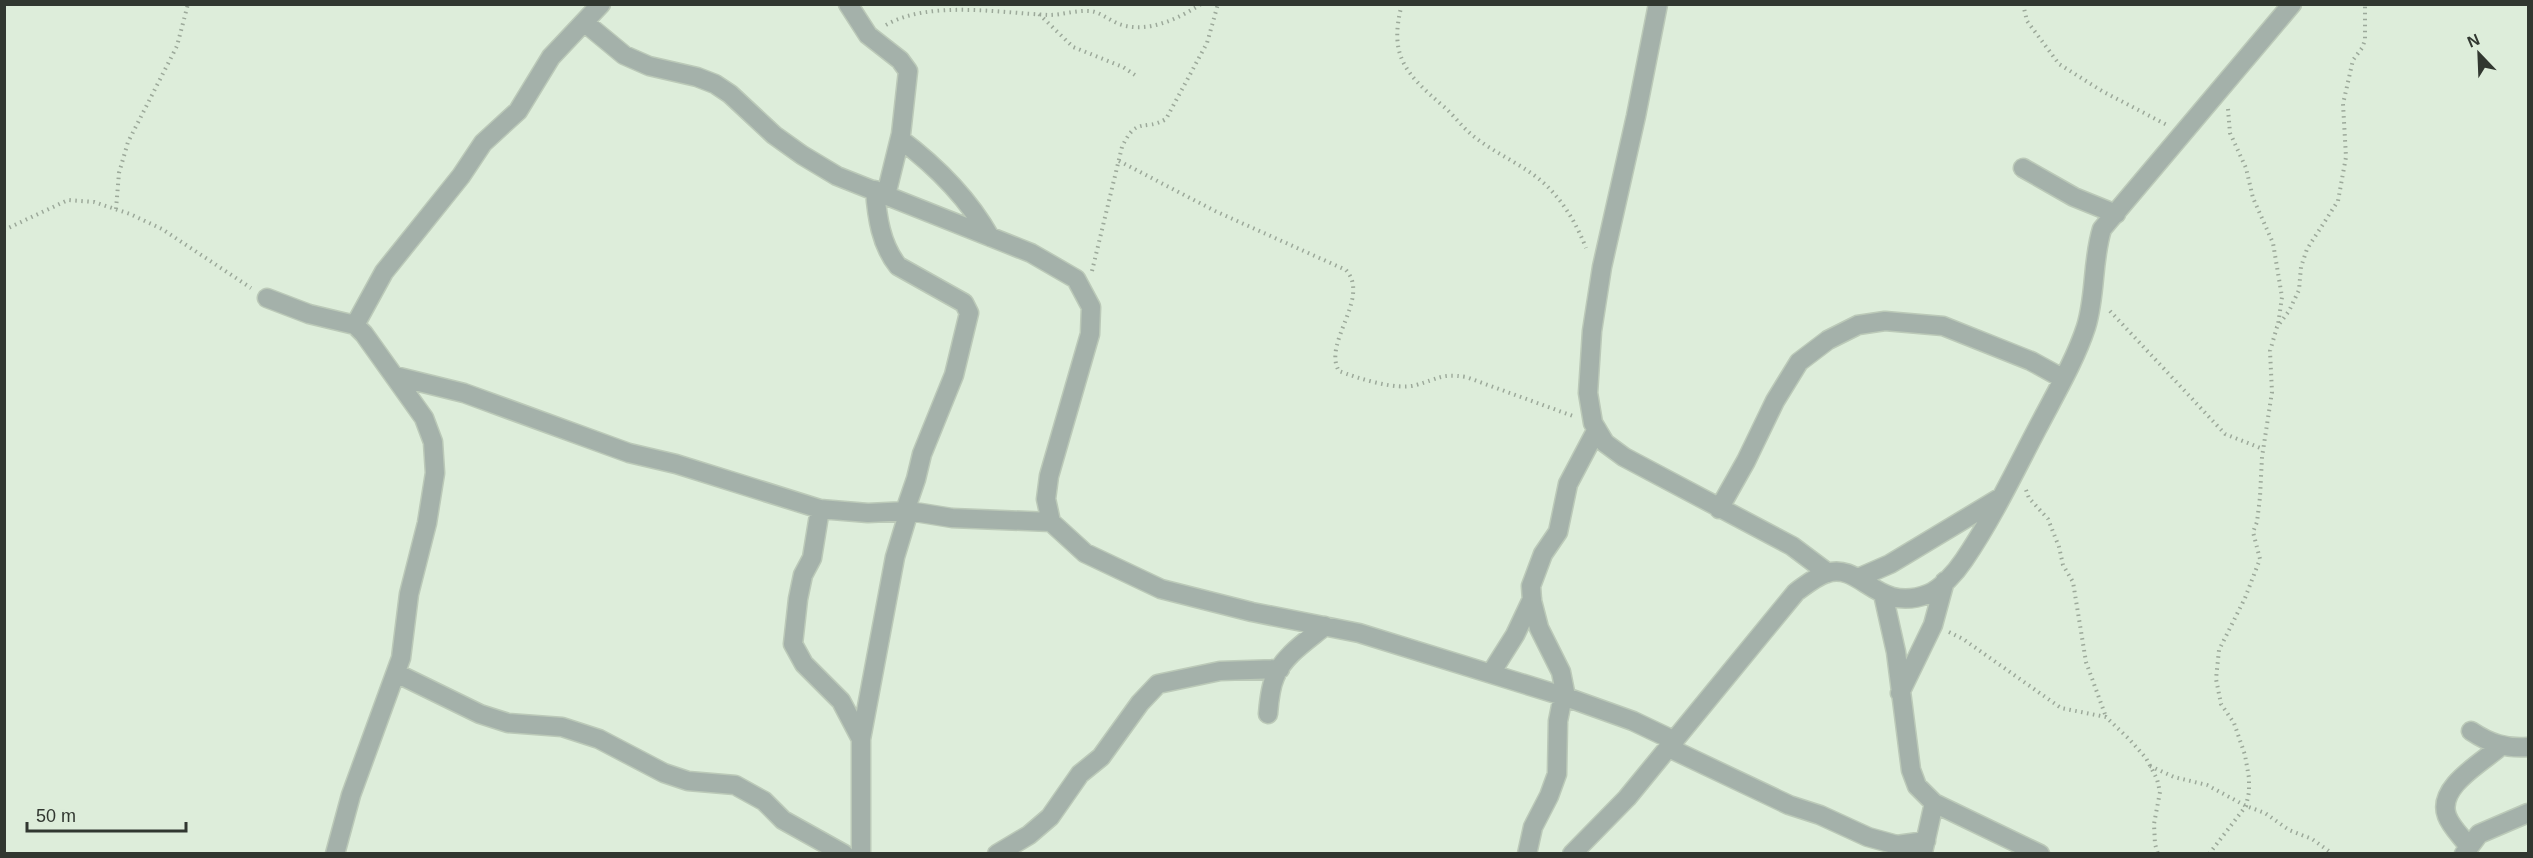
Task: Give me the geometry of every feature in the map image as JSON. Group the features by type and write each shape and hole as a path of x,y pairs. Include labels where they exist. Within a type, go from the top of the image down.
{"street":[{"path":"355,326 384,272 461,176 483,143 518,111 551,57 601,4"},
{"path":"848,4 868,35 900,60 908,71 900,139 880,192 883,239 891,258 898,266 964,303 969,313 954,375 922,454 895,557 861,739 861,854"},
{"path":"1658,4 1636,116 1601,271 1592,331 1588,393 1595,426 1605,443 1624,457 1792,546 1828,573"},
{"path":"1572,854 1627,798 1796,592 1828,573 1842,572 1858,578 1894,599 1914,599 1931,593 1962,562 2015,471 2085,329 2094,290 2096,251 2102,229 2292,4"},
{"path":"584,22 624,55 649,66 697,77 715,84 730,94 774,135 837,176 1031,253 1076,279 1091,307 1090,334 1049,476 1046,499 1051,522 1085,553 1161,589 1252,612 1359,633 1491,673 1633,721 1672,745 1789,806 1820,815 1868,837 1897,845 1924,847 1934,803"},
{"path":"900,139 927,159 977,213 990,237"},
{"path":"2023,168 2074,197 2116,214"},
{"path":"267,298 309,314 355,326 364,334 424,418 433,442 435,473 427,523 409,594 401,658 351,795 335,854"},
{"path":"1719,509 1746,461 1775,401 1799,362 1828,340 1858,324 1885,321 1943,326 2031,361 2062,378"},
{"path":"395,376 464,393 629,453 676,464 820,509 868,513 907,511 952,518 1051,522"},
{"path":"1527,854 1533,827 1557,774 1558,721 1564,697 1561,672 1539,628 1532,599 1532,578 1542,554 1558,532 1568,484 1595,426"},
{"path":"1858,578 1899,559 2000,498"},
{"path":"820,509 812,558 803,575 798,599 793,644 804,664 841,701 861,739"},
{"path":"1900,693 1933,625 1945,581"},
{"path":"1883,594 1896,652 1911,770 1917,786 1934,803 2040,854"},
{"path":"1491,673 1515,635 1532,599"},
{"path":"1268,714 1275,676 1299,648 1325,626"},
{"path":"997,854 1029,835 1050,817 1080,774 1101,757 1140,703 1158,684 1220,670 1280,669"},
{"path":"396,673 489,717 507,723 537,723 562,727 599,739 664,773 688,781 735,785 748,790 764,801 783,820 844,854"},
{"path":"2471,730 2486,741 2501,746 2529,747"},
{"path":"2501,746 2462,777 2450,790 2445,805 2447,815 2466,850 2479,834 2529,813"}],"path":[{"path":"116,209 119,173 128,142 177,46 188,4"},
{"path":"868,35 897,18 969,9 1039,14 1091,11 1123,25 1145,26 1166,23 1201,4"},
{"path":"1085,292 1122,147 1132,129 1140,125 1161,122 1169,116 1177,96 1199,61 1207,43 1218,4"},
{"path":"1402,4 1398,18 1397,39 1401,61 1412,79 1446,108 1471,135 1518,164 1546,185 1578,227 1587,252 1601,271"},
{"path":"2023,4 2027,21 2059,64 2102,91 2158,119 2182,136"},
{"path":"2278,326 2289,311 2299,290 2301,267 2307,249 2338,201 2346,157 2343,104 2353,60 2365,40 2365,4"},
{"path":"1039,14 1073,47 1123,67 1138,77"},
{"path":"2209,854 2246,806 2249,778 2245,755 2234,723 2221,704 2216,680 2219,650 2245,598 2260,559 2253,536 2260,497 2263,449 2272,392 2270,351 2278,326 2282,297 2273,243 2253,198 2241,154 2230,133 2225,84"},
{"path":"1119,161 1215,211 1346,270 1353,280 1353,287 1344,326 1335,351 1335,364 1339,371 1403,387 1415,386 1437,376 1449,374 1466,377 1595,426"},
{"path":"4,230 68,200 94,202 162,229 267,298"},
{"path":"2094,290 2118,321 2225,434 2263,449"},
{"path":"2015,471 2029,498 2048,519 2063,565 2073,582 2086,662 2106,717 2130,740 2157,779 2160,792 2154,824 2158,854"},
{"path":"1933,625 1963,639 2061,708 2106,717"},
{"path":"2149,765 2174,777 2207,785 2246,806 2265,813 2289,830 2312,838 2333,854"}]}
